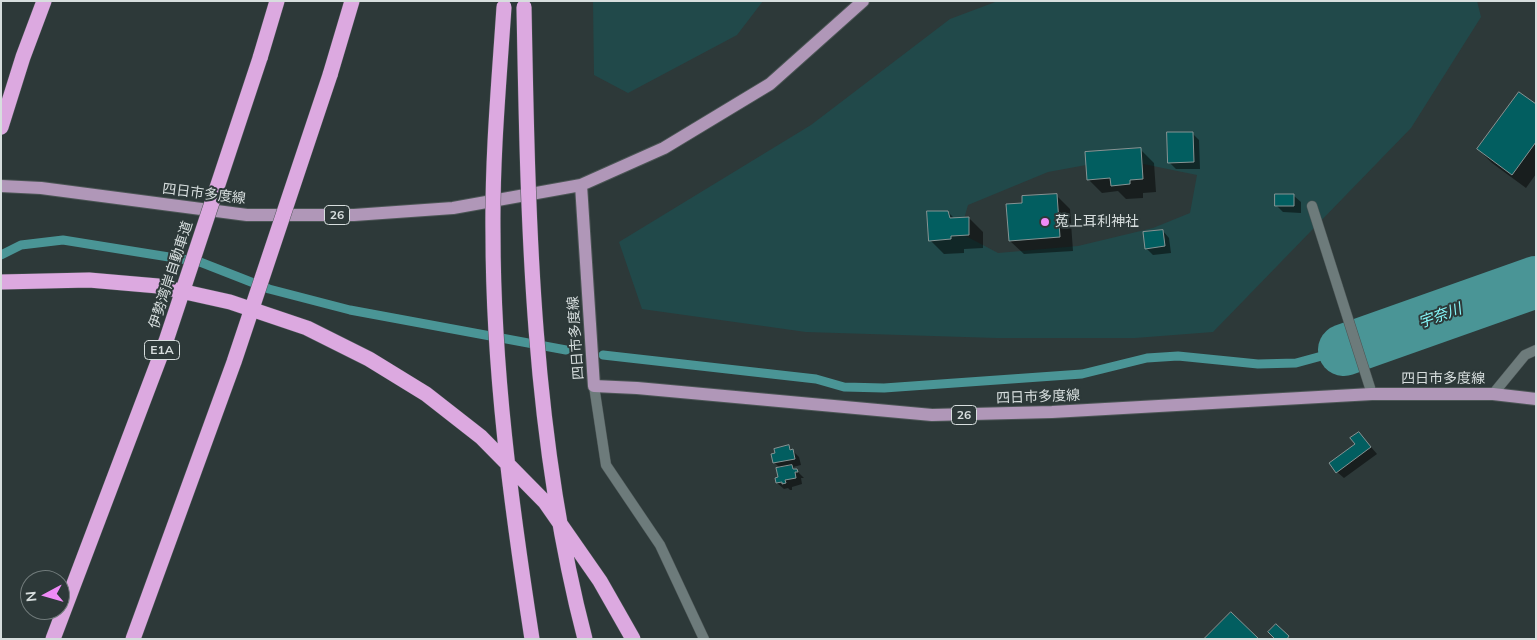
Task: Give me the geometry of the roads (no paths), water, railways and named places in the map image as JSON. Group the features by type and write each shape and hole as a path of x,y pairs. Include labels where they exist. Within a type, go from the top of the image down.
{"highway":[{"path":"1,127 44,1"},
{"name":"伊勢湾岸自動車道","path":"53,639 166,341 260,58 277,1"},
{"path":"133,639 234,362 330,75 352,1"},
{"path":"505,4 496,121 493,233 496,344 505,447 532,639"},
{"path":"524,4 530,238 537,344 548,442 564,543 585,639"},
{"path":"1,282 89,280 158,286 230,302 298,325 369,359 426,394 481,437 545,502 600,581 633,639"}],"main road":[{"name":"四日市多度線","path":"1,186 41,188 247,215 354,215 453,208 581,185 664,148 770,84 863,1"},
{"name":"四日市多度線","path":"581,185 594,386 637,388 932,415 1052,412 1372,394 1493,394 1536,399"}],"street":[{"path":"1312,206 1372,394"},
{"path":"1493,394 1525,355 1536,350"},
{"path":"594,386 606,465 660,545 704,639"}],"waterway":[{"path":"1,255 21,245 63,240 200,262 269,289 350,310 566,350"},
{"name":"宇奈川","path":"1344,350 1536,282"},
{"path":"603,355 816,379 844,387 884,388 1082,374 1147,358 1178,356 1258,364 1296,363 1344,350"}],"place":[{"name":"菟上耳利神社","path":"1045,222"}]}
